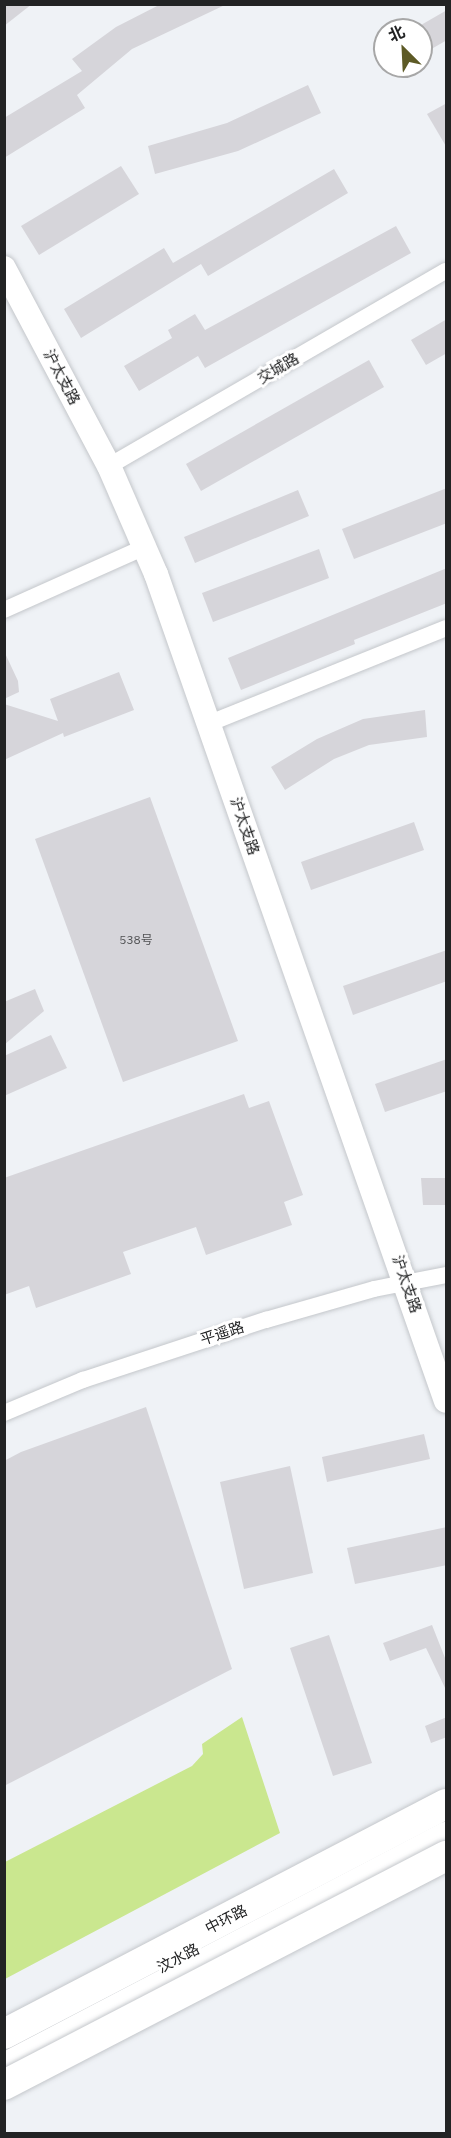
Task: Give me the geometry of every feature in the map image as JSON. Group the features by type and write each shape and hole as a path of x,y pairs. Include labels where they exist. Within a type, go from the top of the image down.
{"highway":[{"name":"中环路","path":"8,2052 447,1804"},
{"path":"4,2085 447,1856"}],"main road":[{"name":"汶水路","path":"4,2025 447,1796"},
{"name":"汶水路","path":"8,2052 447,1817"},
{"name":"汶水路","path":"8,2052 276,1924 447,1836"},
{"path":"4,2095 447,1866"},
{"path":"228,1979 276,1924"},
{"path":"8,2052 103,2044"}],"street":[{"name":"沪太支路","path":"4,268 109,466 145,546 210,723 447,1401"},
{"name":"交城路","path":"109,466 447,271"},
{"path":"4,610 145,546"},
{"path":"210,723 447,628"},
{"name":"平遥路","path":"4,1413 83,1380 149,1357 309,1307 447,1275"}],"green space":[{"path":"242,1717 280,1833 5,1979 5,1862 192,1766 203,1754 202,1744"}],"building":[{"path":"4,4 32,4 4,26"},
{"path":"161,4 227,4 132,49 77,95 85,108 4,158 4,118 82,71 72,59 116,27"},
{"path":"447,10 447,40 433,48 433,18"},
{"path":"308,85 321,113 238,151 155,174 148,146 227,123"},
{"path":"447,103 447,148 427,114"},
{"path":"121,166 139,194 39,255 21,226"},
{"path":"334,169 348,193 208,276 201,264 81,338 64,309 164,248 173,263"},
{"path":"396,226 411,253 205,368 198,356 139,391 124,366 172,338 168,330 195,314 205,330"},
{"path":"447,319 447,353 426,365 411,340"},
{"path":"369,360 384,387 201,491 186,464"},
{"path":"447,488 447,523 354,559 342,529"},
{"path":"298,490 309,516 195,563 184,537"},
{"path":"319,549 329,578 213,622 202,593"},
{"path":"447,568 447,603 354,640 355,644 241,690 228,658"},
{"path":"4,651 18,681 19,692 4,699"},
{"path":"119,672 134,710 64,737 63,733 4,760 4,704 58,721 50,699"},
{"path":"425,710 427,737 369,745 334,759 285,790 271,767 317,739 363,719"},
{"path":"150,797 238,1041 123,1082 35,839"},
{"path":"414,822 424,850 311,890 301,862"},
{"path":"447,950 447,981 353,1015 343,986"},
{"path":"35,989 44,1011 4,1045 4,1002"},
{"path":"51,1035 67,1068 4,1096 4,1056"},
{"path":"447,1059 447,1091 385,1112 375,1084"},
{"path":"244,1094 249,1108 269,1101 303,1195 284,1202 292,1225 206,1255 196,1227 123,1252 131,1274 36,1308 29,1286 4,1295 4,1178"},
{"path":"421,1178 447,1178 447,1205 423,1205"},
{"path":"146,1407 232,1669 4,1786 4,1461 21,1452"},
{"path":"424,1434 430,1459 327,1482 322,1457"},
{"path":"290,1466 313,1573 244,1589 220,1482"},
{"path":"447,1527 447,1565 355,1584 347,1548"},
{"path":"432,1625 447,1663 446,1690 426,1648 390,1661 383,1643"},
{"path":"329,1635 372,1763 333,1776 290,1648"},
{"path":"447,1717 447,1737 431,1743 425,1726"}]}
